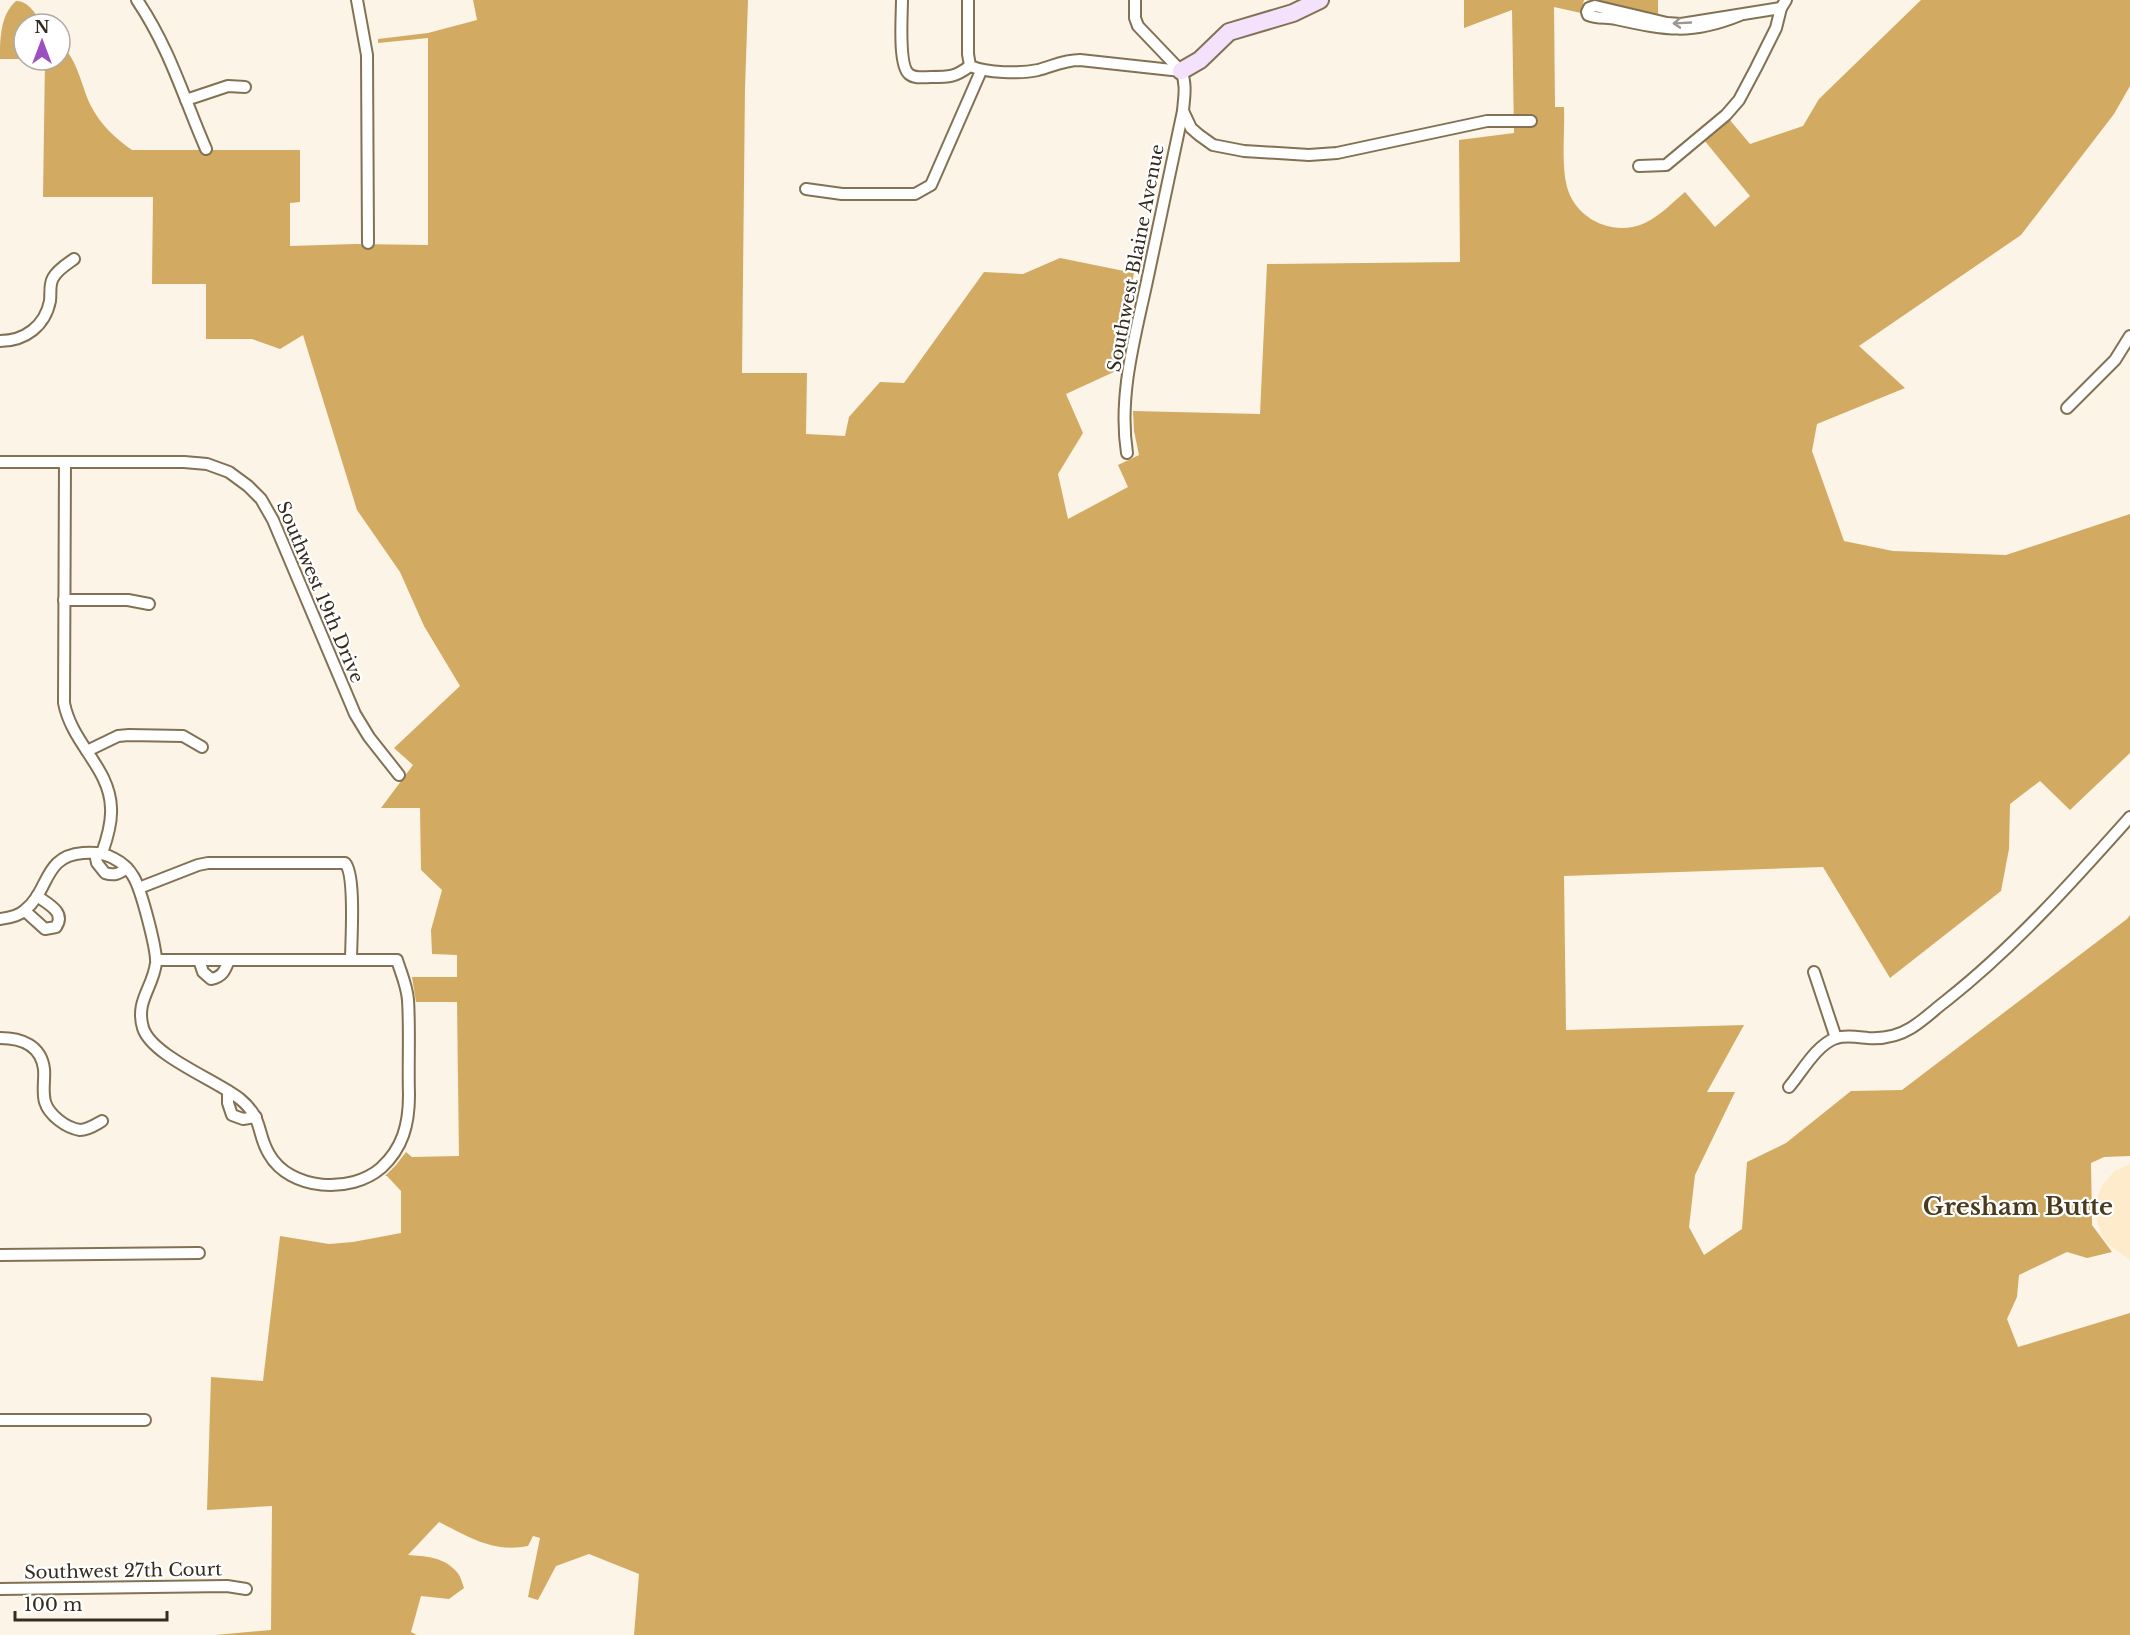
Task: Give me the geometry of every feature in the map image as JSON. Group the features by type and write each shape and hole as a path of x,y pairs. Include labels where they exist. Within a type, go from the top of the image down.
{"street":[{"path":"138,0 160,37 206,149"},
{"path":"357,0 367,55 368,243"},
{"path":"902,0 903,62 908,73 916,77 951,77 957,76 970,66"},
{"path":"968,0 970,66"},
{"path":"1135,0 1135,18 1138,26 1181,71"},
{"path":"970,66 981,71 1027,71 1068,60 1080,60 1181,71 1200,60 1229,32 1293,13 1320,0"},
{"path":"1740,15 1681,24 1595,6 1589,8 1587,12 1593,17 1605,17 1677,30 1707,26 1783,4"},
{"path":"1639,166 1666,165 1726,115 1739,100 1756,68 1776,28 1783,4"},
{"path":"806,189 842,194 915,194 924,190 930,185 981,71"},
{"name":"Southwest Blaine Avenue","path":"1128,453 1124,425 1128,378 1183,111 1185,83 1181,71"},
{"path":"186,100 228,86 245,87"},
{"path":"1183,111 1191,128 1213,145 1244,151 1309,155 1337,153 1486,121 1531,121"},
{"path":"0,341 16,339 37,327 48,308 53,278 74,259"},
{"path":"2067,408 2115,360 2130,336"},
{"name":"Southwest 19th Drive","path":"0,462 195,462 218,468 249,486 261,499 273,520 355,714 375,745 399,775"},
{"path":"65,462 64,703 71,726 105,780 111,797 111,817 97,863 105,873 111,875 119,874 128,868"},
{"path":"64,600 128,600 149,604"},
{"path":"87,751 112,738 129,735 183,736 202,747"},
{"path":"1789,1087 1825,1044 1836,1038 1889,1037 1921,1021 2003,952 2079,874 2130,817"},
{"path":"0,919 25,911 37,896 48,873 60,860 77,854 99,853 114,858 128,868 139,888 156,960 154,972 142,1000 141,1017 145,1034 158,1048 228,1091 248,1107 256,1117 264,1144 275,1163 297,1178 332,1185 355,1182 377,1171 389,1161 399,1147 406,1130 409,1104 408,999 397,960 156,960"},
{"path":"139,888 208,863 345,863 349,868 351,883 351,960"},
{"path":"25,911 45,929 56,927 59,915 37,896"},
{"path":"199,960 203,972 212,979 222,974 229,960"},
{"path":"1814,972 1836,1038"},
{"path":"0,1038 23,1041 33,1046 40,1054 44,1070 45,1102 58,1119 80,1130 89,1129 102,1121"},
{"path":"228,1091 228,1103 232,1115 243,1119 256,1117"},
{"path":"0,1255 200,1253"},
{"path":"0,1420 145,1420"},
{"name":"Southwest 27th Court","path":"0,1589 227,1586 246,1589"}],"shaded area":[{"path":"473,0 748,0 742,373 807,373 806,434 845,436 849,417 880,382 904,383 984,272 1023,274 1060,258 1134,273 1116,371 1066,394 1083,433 1058,474 1068,519 1128,487 1118,465 1139,455 1133,411 1260,414 1267,264 1460,262 1459,140 1514,133 1512,10 1464,28 1464,0 1584,0 1581,13 1554,7 1555,107 1564,107 1565,178 1572,199 1587,217 1598,223 1621,228 1633,227 1651,220 1685,192 1715,227 1750,196 1704,140 1729,119 1750,144 1803,126 1819,99 1921,0 2130,0 2130,86 2114,114 2021,235 1859,346 1905,388 1817,424 1812,451 1844,541 1893,551 2006,555 2130,514 2130,753 2070,810 2040,781 2010,804 2009,849 2001,891 1890,978 1823,867 1564,876 1566,1030 1744,1025 1707,1092 1735,1092 1695,1175 1689,1227 1704,1255 1742,1229 1747,1162 1786,1143 1851,1091 1902,1090 2130,915 2130,1156 2104,1157 2091,1163 2092,1225 2112,1252 2087,1258 2067,1252 2019,1275 2017,1297 2007,1319 2018,1347 2130,1313 2130,1635 634,1635 639,1574 589,1554 556,1566 538,1600 528,1597 540,1538 533,1536 528,1546 504,1547 482,1542 439,1522 408,1555 445,1562 461,1578 464,1588 449,1599 421,1596 411,1632 417,1635 215,1635 271,1630 272,1506 207,1510 211,1377 263,1381 280,1236 329,1244 401,1233 401,1191 385,1176 406,1152 412,1157 459,1156 457,1002 416,1002 412,977 457,977 457,955 432,954 431,930 442,890 421,870 420,808 381,808 413,765 394,748 460,686 424,626 400,572 357,510 303,335 280,349 252,339 206,339 206,284 152,284 153,197 43,197 45,72 72,72 72,59 95,113 109,131 132,150 300,150 300,202 290,203 290,246 428,245 428,38 378,43 378,39 428,33 477,20"},
{"path":"1586,0 1658,0 1658,16"},
{"path":"16,1 20,1 34,12 12,12 12,59 0,59 4,20"},
{"path":"2130,1164 2130,1260 2109,1245 2102,1236 2095,1214 2095,1202 2103,1184 2115,1171"}],"district":[{"name":"Gresham Butte","path":"2018,1207"}]}
